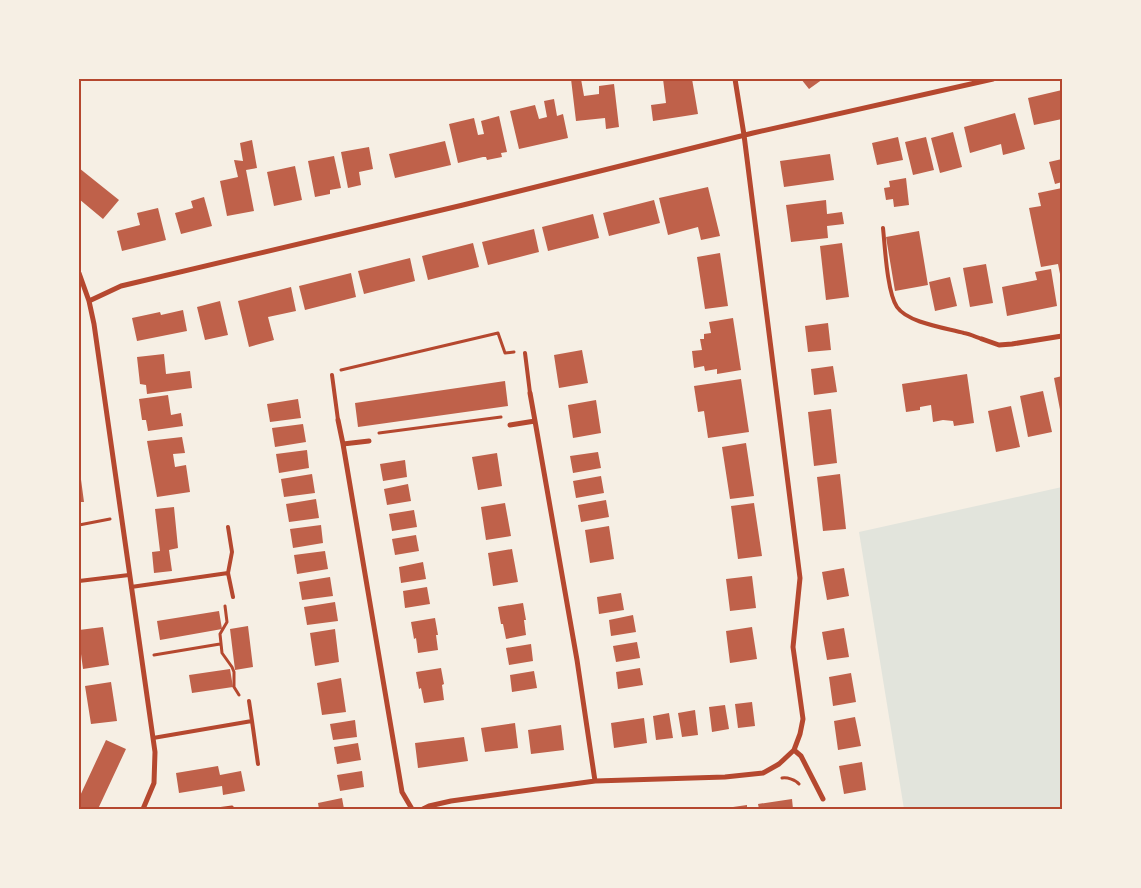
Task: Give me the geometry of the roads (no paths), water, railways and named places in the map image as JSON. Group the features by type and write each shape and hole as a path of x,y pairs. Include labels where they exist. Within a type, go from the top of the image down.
{"street":[{"path":"423,809 451,802 595,781 725,777 763,772 779,764 794,750 803,719 793,647 800,578 744,135 735,79"},
{"path":"89,301 121,286 744,135 992,79"},
{"path":"79,273 89,301 94,324 155,752 154,784 143,809"},
{"path":"982,339 999,345 1062,336"},
{"path":"530,393 577,660 595,781"},
{"path":"338,420 402,792 412,809"},
{"path":"510,425 535,421"},
{"path":"343,444 369,441"},
{"path":"794,750 801,756 822,799"}],"lane":[{"path":"883,228 888,277 893,300 897,308 914,320 982,339"},
{"path":"525,353 530,393"},
{"path":"332,375 338,420"},
{"path":"228,527 232,552 228,573 233,597"},
{"path":"131,587 228,573"},
{"path":"79,581 129,575"},
{"path":"249,700 258,764"},
{"path":"153,738 252,721"}]}
